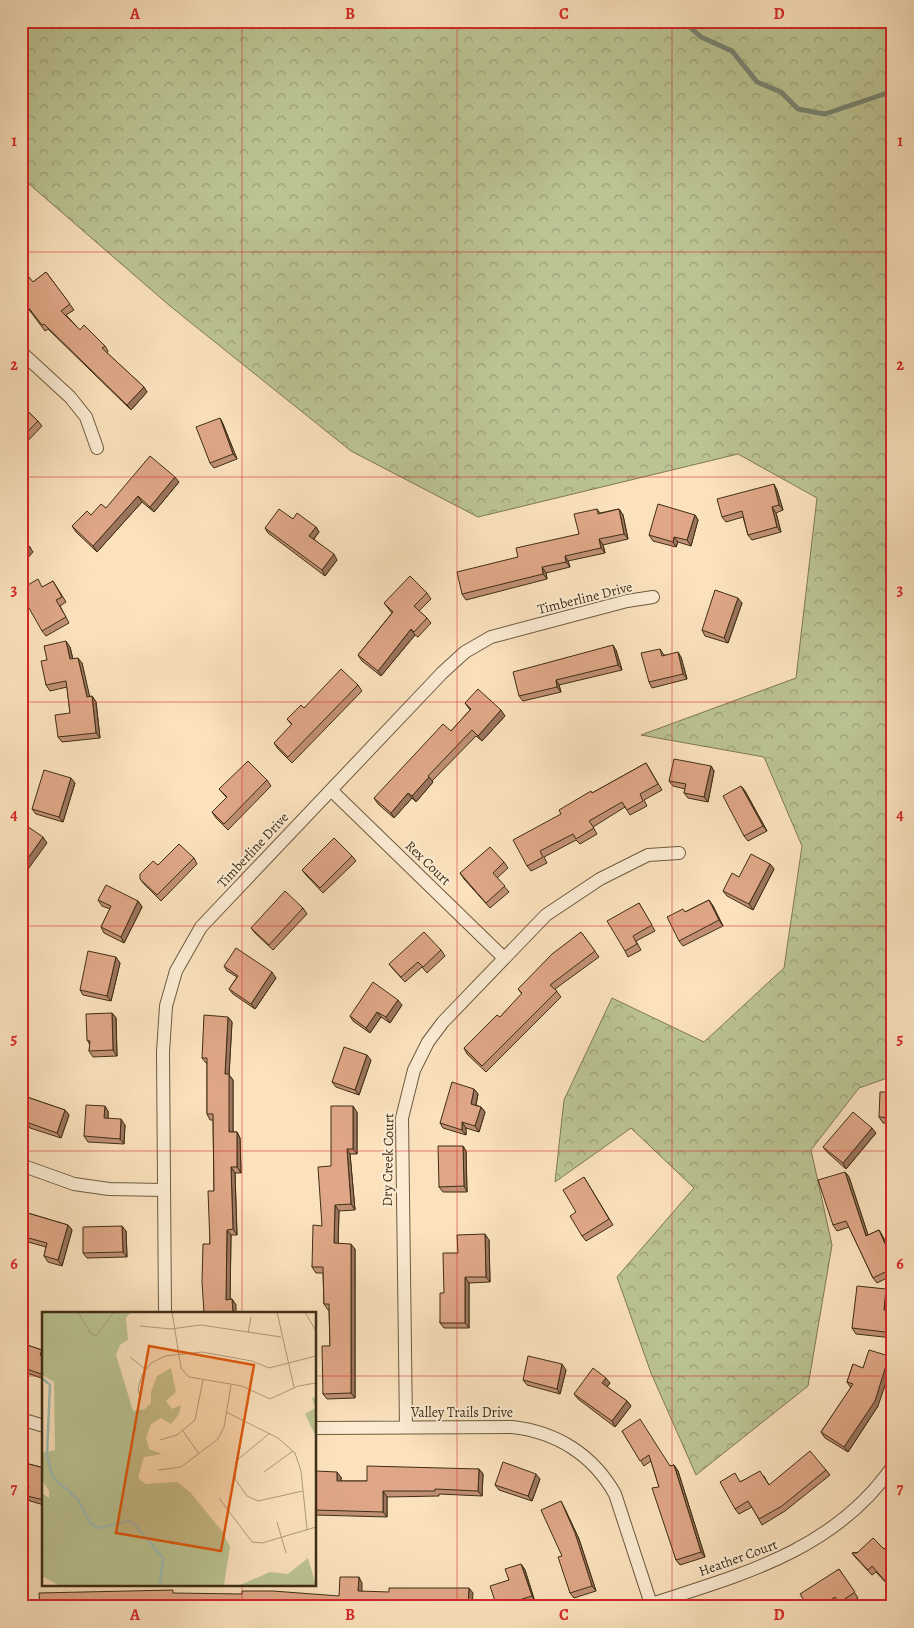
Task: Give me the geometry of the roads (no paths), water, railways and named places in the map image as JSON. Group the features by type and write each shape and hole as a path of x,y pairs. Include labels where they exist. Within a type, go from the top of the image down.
{"street":[{"path":"21,352 70,397 86,417 97,448"},
{"name":"Timberline Drive","path":"166,1312 163,1052 166,1006 176,971 201,927 442,673 465,652 491,638 627,601 653,597"},
{"name":"Rex Court","path":"331,790 504,958"},
{"name":"Dry Creek Court","path":"406,1428 402,1118 414,1070 428,1042 443,1022 546,915 600,879 648,855 679,853"},
{"path":"21,1165 74,1184 108,1189 164,1190"},
{"path":"21,1419 42,1425"},
{"name":"Valley Trails Drive","path":"316,1428 512,1426 528,1428 560,1439 586,1456 606,1478 615,1494 649,1606"},
{"name":"Heather Court","path":"649,1606 764,1567 800,1549 842,1520 876,1488 893,1466"}],"waterway":[{"path":"683,21 701,37 732,51 757,82 781,92 798,109 825,114 893,91"}]}
